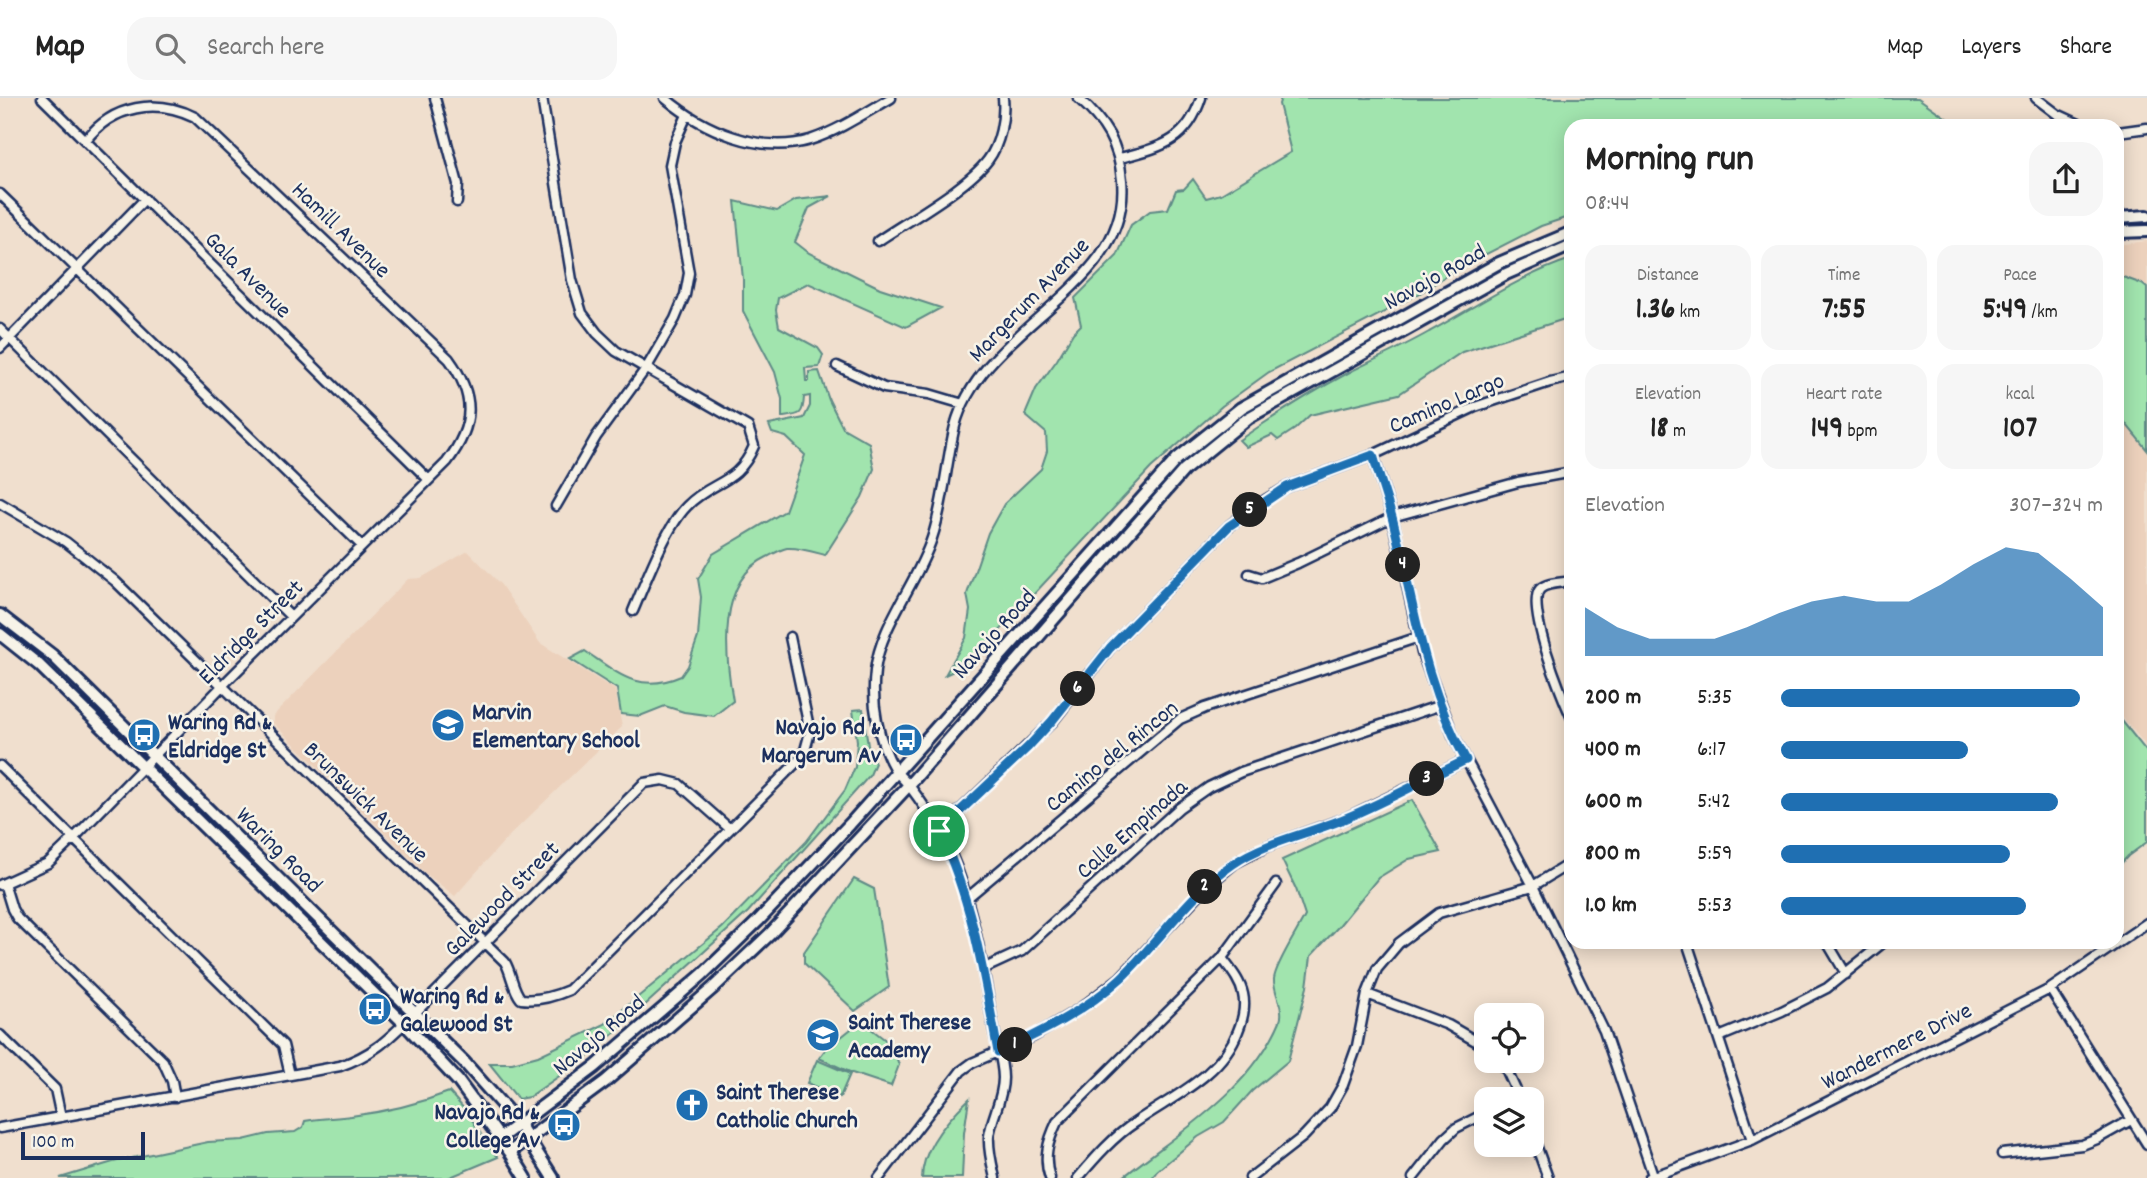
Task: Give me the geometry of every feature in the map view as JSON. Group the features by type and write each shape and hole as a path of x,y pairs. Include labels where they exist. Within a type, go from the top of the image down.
{"main road":[{"path":"2124,218 2147,216"},
{"path":"2124,232 2147,231"},
{"name":"Navajo Road","path":"500,1138 595,1067 702,975 758,921 897,772 1167,470 1198,442 1241,408 1315,365 1499,263 1564,235"},
{"name":"Navajo Road","path":"510,1152 606,1081 713,988 769,934 909,785 1184,470 1248,418 1506,274 1564,248"},
{"name":"Waring Road","path":"0,615 52,655 465,1063 519,1124 553,1178"},
{"name":"Waring Road","path":"0,634 39,666 404,1023 458,1081 526,1178"},
{"path":"817,859 830,871"}],"street":[{"name":"Gala Avenue","path":"42,98 428,479"},
{"path":"435,98 458,184 457,202"},
{"path":"542,98 572,280 582,313 597,333 616,351 748,427 754,446 734,476 705,492 679,516 652,566 633,611"},
{"path":"665,98 687,115 732,136 757,143 791,144 829,133 891,98"},
{"path":"878,241 966,181 989,160 1000,134 1003,98"},
{"name":"Margerum Avenue","path":"995,1178 989,1136 1002,1099 1004,1074 983,969 956,865 939,831 909,785 897,772 884,744 875,713 875,670 884,639 932,538 956,425 963,404 979,374 1090,270 1105,250 1120,218 1124,195 1120,158 1111,137 1093,111 1078,98"},
{"path":"1120,158 1170,142 1195,118 1201,98"},
{"path":"2036,98 2068,119"},
{"name":"Hamill Avenue","path":"86,141 95,129 121,112 136,107 151,105 179,109 195,117 449,359 466,386 468,420 461,443 447,462 428,479"},
{"path":"556,506 596,437 647,367 675,319 685,295 689,273 670,165 687,115"},
{"path":"2124,131 2147,128"},
{"path":"0,194 362,546"},
{"path":"0,348 145,199"},
{"path":"0,329 291,617"},
{"path":"837,366 884,388 929,394 963,404"},
{"name":"Camino Largo","path":"939,831 1028,747 1110,648 1229,526 1287,487 1373,455 1475,407 1564,379"},
{"path":"1373,455 1392,517 1419,637 1441,705 1453,736 1533,886 1604,1031 1652,1178"},
{"path":"1249,574 1262,578 1392,517 1518,482 1564,473"},
{"name":"Eldridge Street","path":"2,884 48,863 428,479"},
{"name":"Brunswick Avenue","path":"0,503 45,528 100,567 505,962 511,973 514,991 521,999 532,1000 569,990 730,829"},
{"path":"1564,582 1540,589 1536,603 1546,651 1564,697"},
{"path":"730,829 804,754 810,732 790,637"},
{"name":"Camino del Rincon","path":"966,899 1180,719 1205,708 1419,637"},
{"name":"Calle Empinada","path":"983,969 1022,951 1179,808 1209,788 1241,772 1441,705"},
{"path":"885,1176 961,1071 972,1063 1034,1036 1081,1008 1120,978 1206,887 1235,863 1270,845 1346,818 1466,760"},
{"path":"0,766 283,1045 289,1075"},
{"name":"Galewood Street","path":"0,1128 340,1066 362,1058 379,1047 415,1013 644,783 663,780 679,784 730,829"},
{"path":"1250,1178 1304,1136 1330,1108 1343,1085 1357,1046 1367,994 1377,969 1399,943 1439,913 1533,886 1564,867"},
{"path":"2,884 17,918 163,1061 172,1081 175,1097"},
{"path":"1050,1178 1047,1149 1057,1122 1222,958 1276,884"},
{"name":"Wandermere Drive","path":"2124,941 2146,927"},
{"path":"1689,949 1752,1140"},
{"path":"1831,949 1846,974"},
{"path":"1718,1037 1782,1011 1827,988 1876,949"},
{"name":"Wandermere Drive","path":"1652,1178 1752,1140 2050,989 2112,949"},
{"path":"1078,1178 1100,1153 1133,1123 1171,1101 1211,1070 1233,1044 1244,1017 1244,996 1237,978 1222,958"},
{"path":"2050,989 2147,1144"},
{"path":"1367,994 1448,1025 1474,1040"},
{"path":"0,1035 55,1089 61,1117"},
{"path":"2002,1154 2082,1145 2131,1119"},
{"path":"1413,1178 1444,1139 1456,1128 1474,1120"},
{"path":"1540,1157 1548,1178"}],"shaded area":[{"path":"2147,241 2147,747 2124,719 2124,244"},
{"name":"Marvin Elementary School","path":"468,551 501,585 540,643 615,690 622,727 506,839 455,896 425,873 290,740 273,723 273,716 408,579 421,578"}],"green space":[{"path":"1281,98 1918,98 1948,119 1564,119 1564,218 1541,226 1455,270 1417,295 1269,372 1222,406 1151,468 969,664 945,675 966,638 970,610 967,594 988,533 1004,504 1041,469 1047,451 1046,433 1025,415 1036,389 1081,325 1075,298 1117,256 1131,225 1150,211 1168,209 1176,190 1184,189 1193,179 1206,198 1221,194 1291,152 1279,104"},
{"path":"831,196 809,208 795,242 809,253 880,288 941,308 906,327 808,283 778,298 776,310 779,327 818,348 823,355 819,367 805,368 806,381 809,381 809,372 819,371 843,428 869,443 874,469 862,497 825,555 801,549 785,549 751,568 739,583 728,620 728,662 733,701 714,716 665,706 640,716 621,714 617,689 570,659 585,651 619,674 641,682 653,683 681,676 688,666 698,637 701,597 698,579 713,554 785,511 805,455 786,437 772,433 769,425 804,418 810,406 810,396 804,397 803,408 799,413 782,417 782,399 775,372 743,311 743,279 735,201 777,211 796,200"},
{"path":"1564,262 1564,319 1462,352 1399,394 1310,415 1278,440 1272,435 1246,447 1239,440 1334,381"},
{"path":"2124,277 2147,288 2147,450 2124,421"},
{"path":"863,709 868,746 875,763 870,775 748,912 591,1054 529,1097 518,1099 489,1063 512,1063 538,1056 605,1024 722,928 806,842 845,790 855,767 857,741 853,710"},
{"path":"2124,723 2147,752 2147,842 2124,860"},
{"path":"1412,800 1441,852 1409,859 1378,878 1311,956 1307,987 1288,1061 1252,1091 1224,1122 1198,1137 1152,1178 1122,1178 1232,1090 1267,1046 1280,1021 1281,1011 1274,984 1275,973 1305,916 1282,860"},
{"path":"854,879 874,889 889,987 855,1011 804,963 804,952"},
{"path":"861,1021 892,1045 899,1065 891,1086 819,1058"},
{"path":"817,1060 850,1074 840,1097 807,1083"},
{"path":"449,1092 468,1113 498,1157 448,1178 60,1178 113,1162 208,1142 295,1132 303,1127 305,1121 388,1110"},
{"path":"969,1099 962,1178 922,1178 931,1145"}],"place":[{"name":"Marvin Elementary School","path":"448,725"},
{"name":"Waring Rd & Eldridge St","path":"144,735"},
{"name":"Navajo Rd & Margerum Av","path":"906,740"},
{"name":"Waring Rd & Galewood St","path":"375,1009"},
{"name":"Saint Therese Academy","path":"823,1035"},
{"name":"Saint Therese Catholic Church","path":"692,1105"},
{"name":"Navajo Rd & College Av","path":"564,1125"}],"route":[{"path":"1373,455 1392,517 1422,653 1453,736 1466,760 1346,818 1246,856 1206,887 1120,978 1081,1008 1034,1036 998,1052 983,969 966,899 956,865 939,831 1028,747 1110,648 1229,526 1287,487 1373,455"}]}
